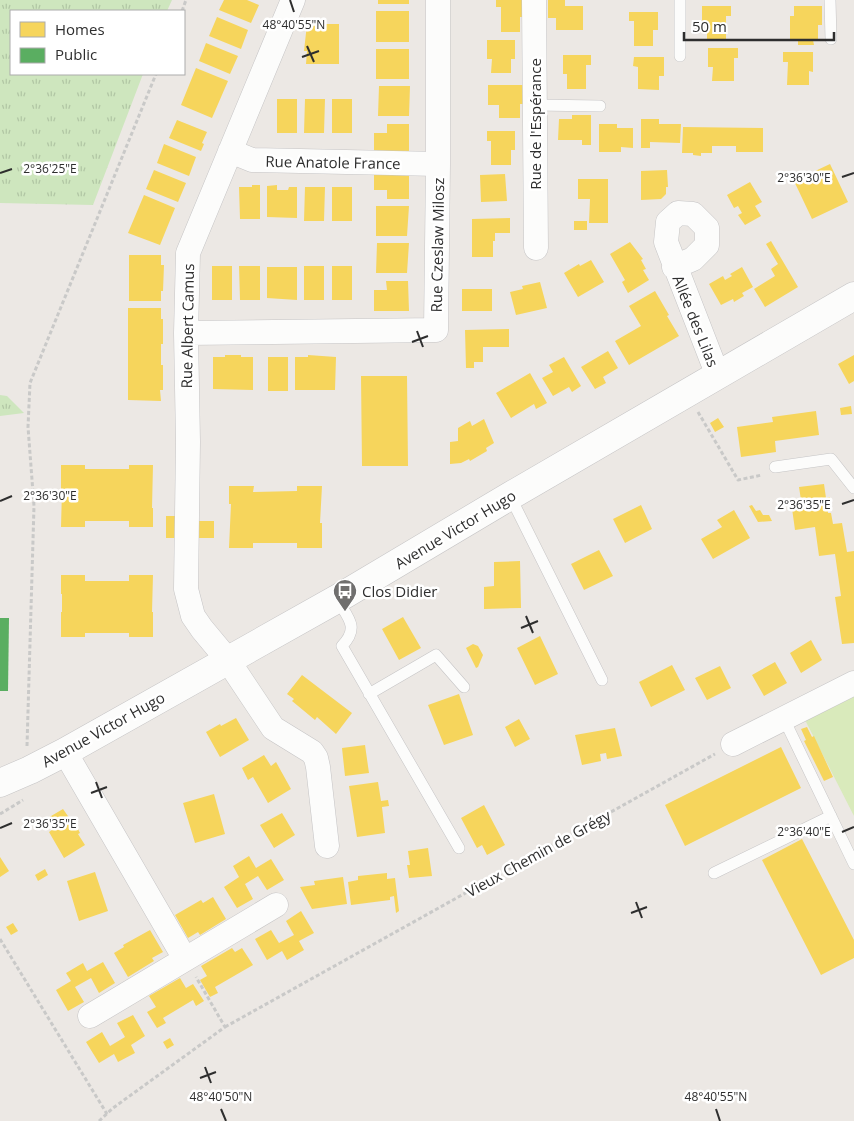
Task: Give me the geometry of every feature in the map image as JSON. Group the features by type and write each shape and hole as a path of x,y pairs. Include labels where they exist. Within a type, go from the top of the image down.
{"main road":[{"name":"Avenue Victor Hugo","path":"0,784 65,752 227,659 337,599 854,296"}],"street":[{"name":"Rue Albert Camus","path":"293,0 188,252 186,333 188,442 186,589 193,616 227,659 272,728 312,752 316,758 327,846"},
{"name":"Rue Czeslaw Milosz","path":"186,333 436,330 438,0"},
{"name":"Rue de l'Espérance","path":"534,0 536,248"},
{"name":"Rue Anatole France","path":"230,151 252,160 438,164"},
{"name":"Allée des Lilas","path":"674,267 718,376"},
{"path":"733,744 854,683"},
{"path":"65,752 185,959"},
{"path":"90,1016 276,905"}],"lane":[{"path":"680,0 680,56"},
{"path":"830,0 831,38"},
{"path":"535,105 600,106"},
{"path":"775,467 831,459 854,488"},
{"path":"510,496 602,680"},
{"path":"337,599 351,622 352,628 348,640 342,646 459,848"},
{"path":"369,694 436,655 464,687"},
{"path":"784,719 854,864"},
{"path":"714,873 831,816"}],"path":[{"path":"26,772 34,506 28,427 30,383 156,75"},
{"path":"698,411 738,480 762,476 775,467"},
{"name":"Vieux Chemin de Grégy","path":"99,1121 224,1027 733,744"},
{"path":"0,939 107,1114"},
{"path":"185,959 224,1027"}],"green space":[{"path":"0,0 172,0 167,10 10,10 10,75 143,75 93,205 0,203"},
{"path":"0,395 7,396 24,413 0,416"},
{"path":"854,691 854,816 804,718"}],"building: Homes":[{"path":"224,0 247,0 259,5 251,23 219,10"},
{"path":"378,0 409,0 409,4 378,4"},
{"path":"496,0 524,0 524,17 520,17 520,32 501,32 501,7 496,7"},
{"path":"548,0 565,0 565,6 583,6 583,30 556,30 556,18 548,18"},
{"path":"702,6 731,6 731,16 726,16 726,40 707,40 707,25 702,25"},
{"path":"794,6 822,6 822,25 818,25 818,40 813,40 814,45 798,45 798,40 790,40 790,16 794,16"},
{"path":"376,11 409,11 409,42 376,42"},
{"path":"629,12 658,12 658,30 653,30 653,46 634,46 634,21 629,21"},
{"path":"217,17 248,30 241,49 209,36"},
{"path":"307,24 339,24 339,64 306,64 307,51 304,51"},
{"path":"487,40 515,40 515,59 511,59 511,73 491,73 492,59 487,59"},
{"path":"206,43 238,56 230,74 199,61"},
{"path":"708,48 738,48 738,58 734,58 734,81 712,81 713,67 708,67"},
{"path":"376,49 409,49 409,79 376,79"},
{"path":"783,52 813,52 813,72 809,71 809,85 787,85 788,62 783,62"},
{"path":"563,55 591,55 591,65 586,65 586,89 567,89 567,74 563,74"},
{"path":"634,57 664,57 664,76 659,76 659,90 638,89 638,67 633,66"},
{"path":"196,68 228,81 212,118 181,105"},
{"path":"488,85 524,85 524,104 520,104 520,118 499,118 499,105 488,105"},
{"path":"379,86 410,86 409,116 378,116"},
{"path":"277,99 297,99 297,133 277,133"},
{"path":"305,99 325,99 324,133 304,133"},
{"path":"332,99 352,99 352,133 332,133"},
{"path":"572,115 591,115 591,145 582,145 582,140 558,140 559,119 572,119"},
{"path":"641,119 659,119 659,124 681,124 680,143 650,142 650,148 641,148"},
{"path":"177,120 207,132 201,151 169,138"},
{"path":"387,124 409,124 409,154 374,154 374,133 387,133"},
{"path":"599,124 617,124 617,128 633,128 633,148 621,147 621,152 599,152"},
{"path":"683,127 763,128 763,152 736,152 736,146 712,146 712,153 701,153 701,156 693,155 693,153 682,153"},
{"path":"487,131 515,131 515,150 511,150 511,165 491,165 491,141 487,141"},
{"path":"164,144 196,157 189,176 157,163"},
{"path":"830,164 848,202 812,219 794,181"},
{"path":"374,169 409,169 409,199 387,199 387,190 374,190"},
{"path":"154,170 186,183 178,202 146,189"},
{"path":"667,170 668,187 666,187 666,194 661,199 641,200 641,171"},
{"path":"505,174 507,201 481,202 480,175"},
{"path":"578,179 608,179 608,223 589,223 590,199 578,199"},
{"path":"750,182 762,202 755,206 761,216 745,225 738,215 742,213 738,206 734,208 727,195"},
{"path":"252,185 260,185 260,219 240,219 239,187 252,187"},
{"path":"277,185 277,190 288,190 289,187 297,187 297,218 267,217 267,186"},
{"path":"305,187 325,187 324,221 304,221"},
{"path":"332,187 352,187 352,221 332,221"},
{"path":"144,195 175,208 160,245 128,233"},
{"path":"376,206 409,206 407,236 376,236"},
{"path":"510,218 510,233 495,233 493,257 472,257 472,219"},
{"path":"574,221 587,221 587,230 574,230"},
{"path":"771,241 798,287 765,307 754,289 775,276 771,269 778,264 766,244"},
{"path":"630,242 643,259 641,260 646,269 643,270 649,280 628,293 622,282 625,280 610,254"},
{"path":"377,243 409,243 407,273 376,273"},
{"path":"129,255 161,255 161,265 164,265 161,301 129,301"},
{"path":"591,260 604,282 578,297 564,273 579,264 580,266"},
{"path":"212,266 232,266 232,300 212,300"},
{"path":"239,266 260,266 260,300 240,300"},
{"path":"304,266 324,266 324,300 304,300"},
{"path":"332,266 352,266 352,300 332,300"},
{"path":"267,267 297,267 297,300 267,298"},
{"path":"742,267 753,287 742,293 744,296 734,302 733,299 721,305 709,284 723,276 725,280 732,276 730,274"},
{"path":"386,281 408,281 409,311 374,311 374,290 387,290"},
{"path":"540,282 547,308 516,315 510,292 523,289 522,286"},
{"path":"462,289 492,289 492,311 462,311"},
{"path":"655,291 679,336 629,365 615,341 641,326 629,306"},
{"path":"128,308 161,308 161,319 163,319 161,365 163,365 163,390 160,390 161,401 128,400"},
{"path":"509,329 509,347 483,347 483,362 474,362 474,368 466,368 465,330"},
{"path":"608,351 618,368 603,377 606,383 595,389 581,367"},
{"path":"225,355 253,357 253,390 213,389 213,357 225,357"},
{"path":"308,355 336,357 335,390 295,390 295,357 308,357"},
{"path":"854,355 854,381 849,384 838,364"},
{"path":"268,357 288,357 288,391 268,391"},
{"path":"564,357 581,386 572,392 569,387 553,396 542,378 553,372 549,365"},
{"path":"530,373 547,403 536,409 534,404 511,418 496,393"},
{"path":"361,376 407,376 408,466 362,466"},
{"path":"851,406 852,414 841,415 840,408"},
{"path":"816,411 819,435 775,441 776,452 741,457 737,427 773,422 772,417"},
{"path":"718,418 724,427 715,432 710,423"},
{"path":"484,419 494,443 486,448 487,451 470,461 469,459 461,463 450,464 450,442 458,441 458,428 470,421 472,426"},
{"path":"61,465 85,465 85,469 129,469 129,465 153,465 153,527 129,527 129,521 85,521 85,527 61,527"},
{"path":"824,484 826,498 830,497 831,511 828,511 828,513 831,513 833,524 842,523 847,552 854,551 854,643 842,644 835,597 841,596 835,554 819,556 815,527 795,530 791,501 801,500 799,487"},
{"path":"229,486 254,486 253,492 297,491 297,486 322,486 320,523 322,523 322,548 297,548 297,543 253,543 253,548 229,548 231,504 229,504"},
{"path":"641,505 652,529 625,543 613,519"},
{"path":"752,505 756,511 760,510 763,515 769,515 772,521 758,522 749,506"},
{"path":"734,510 750,538 713,559 701,539 722,527 717,520"},
{"path":"166,516 181,516 181,538 166,538"},
{"path":"199,521 214,521 214,538 199,538"},
{"path":"599,550 613,576 584,590 571,564"},
{"path":"520,561 521,608 484,609 484,587 494,586 494,562"},
{"path":"61,575 85,575 85,581 129,581 129,575 153,575 153,637 129,637 129,633 85,633 85,637 61,637"},
{"path":"403,617 421,648 399,660 382,629"},
{"path":"540,636 558,674 535,685 517,648"},
{"path":"811,640 822,660 801,673 790,653"},
{"path":"473,644 478,646 483,655 476,668 466,648"},
{"path":"775,662 787,683 764,696 752,675"},
{"path":"672,665 685,690 651,707 639,682"},
{"path":"720,666 731,688 707,700 695,678"},
{"path":"302,675 352,713 336,734 317,717 315,720 292,701 294,699 287,694"},
{"path":"459,694 473,735 444,745 428,705"},
{"path":"236,718 249,740 220,757 206,732"},
{"path":"519,719 530,739 515,747 505,727"},
{"path":"807,727 812,737 814,736 833,777 824,781 804,741 806,740 801,729"},
{"path":"615,728 622,756 607,759 606,753 600,754 601,761 582,765 575,735"},
{"path":"365,745 369,773 345,776 342,748"},
{"path":"781,747 801,788 685,846 665,805"},
{"path":"264,755 271,766 276,762 291,789 268,803 253,777 248,780 242,768"},
{"path":"378,782 381,801 388,800 389,806 382,807 385,833 357,837 349,786"},
{"path":"214,794 225,834 195,843 183,803"},
{"path":"484,805 505,845 487,855 482,845 477,848 461,818"},
{"path":"63,809 70,819 72,818 80,833 78,834 85,845 64,858 49,832 52,830 46,819"},
{"path":"282,813 295,835 274,848 260,825"},
{"path":"802,839 854,940 854,958 821,975 762,860"},
{"path":"428,848 432,876 409,878 407,865 410,865 408,851"},
{"path":"249,856 256,868 271,859 284,880 267,890 258,876 245,884 253,899 237,908 224,887 239,877 233,866"},
{"path":"0,857 9,871 0,877"},
{"path":"45,869 48,875 38,881 35,875"},
{"path":"95,872 108,911 79,921 67,881"},
{"path":"387,873 387,879 395,878 399,911 396,913 394,896 390,897 390,900 351,905 348,882 358,880 358,876"},
{"path":"343,877 347,904 312,909 300,887 315,885 314,881"},
{"path":"213,897 226,919 200,935 198,932 188,938 175,915 201,900 203,903"},
{"path":"301,911 314,933 299,941 304,950 287,960 282,951 267,960 255,939 271,930 279,943 294,935 286,921"},
{"path":"13,923 18,931 11,935 6,927"},
{"path":"150,930 163,952 152,958 154,961 128,977 114,953 124,947 123,945"},
{"path":"232,948 235,952 242,948 253,965 215,987 218,993 210,997 200,980 207,976 201,966"},
{"path":"103,962 115,983 99,993 91,978 75,987 84,1002 68,1011 56,990 71,981 66,973 83,963 87,971"},
{"path":"180,978 186,988 193,984 204,1001 196,1006 193,1000 163,1018 166,1023 157,1028 147,1012 156,1007 149,996"},
{"path":"133,1015 145,1036 131,1045 135,1053 118,1062 114,1054 99,1063 86,1042 102,1032 110,1046 125,1037 117,1023"},
{"path":"170,1038 174,1045 167,1049 163,1042"}],"building: Public":[{"path":"0,618 9,618 8,691 0,691"}],"place":[{"name":"Clos Didier","path":"345,612"}]}
